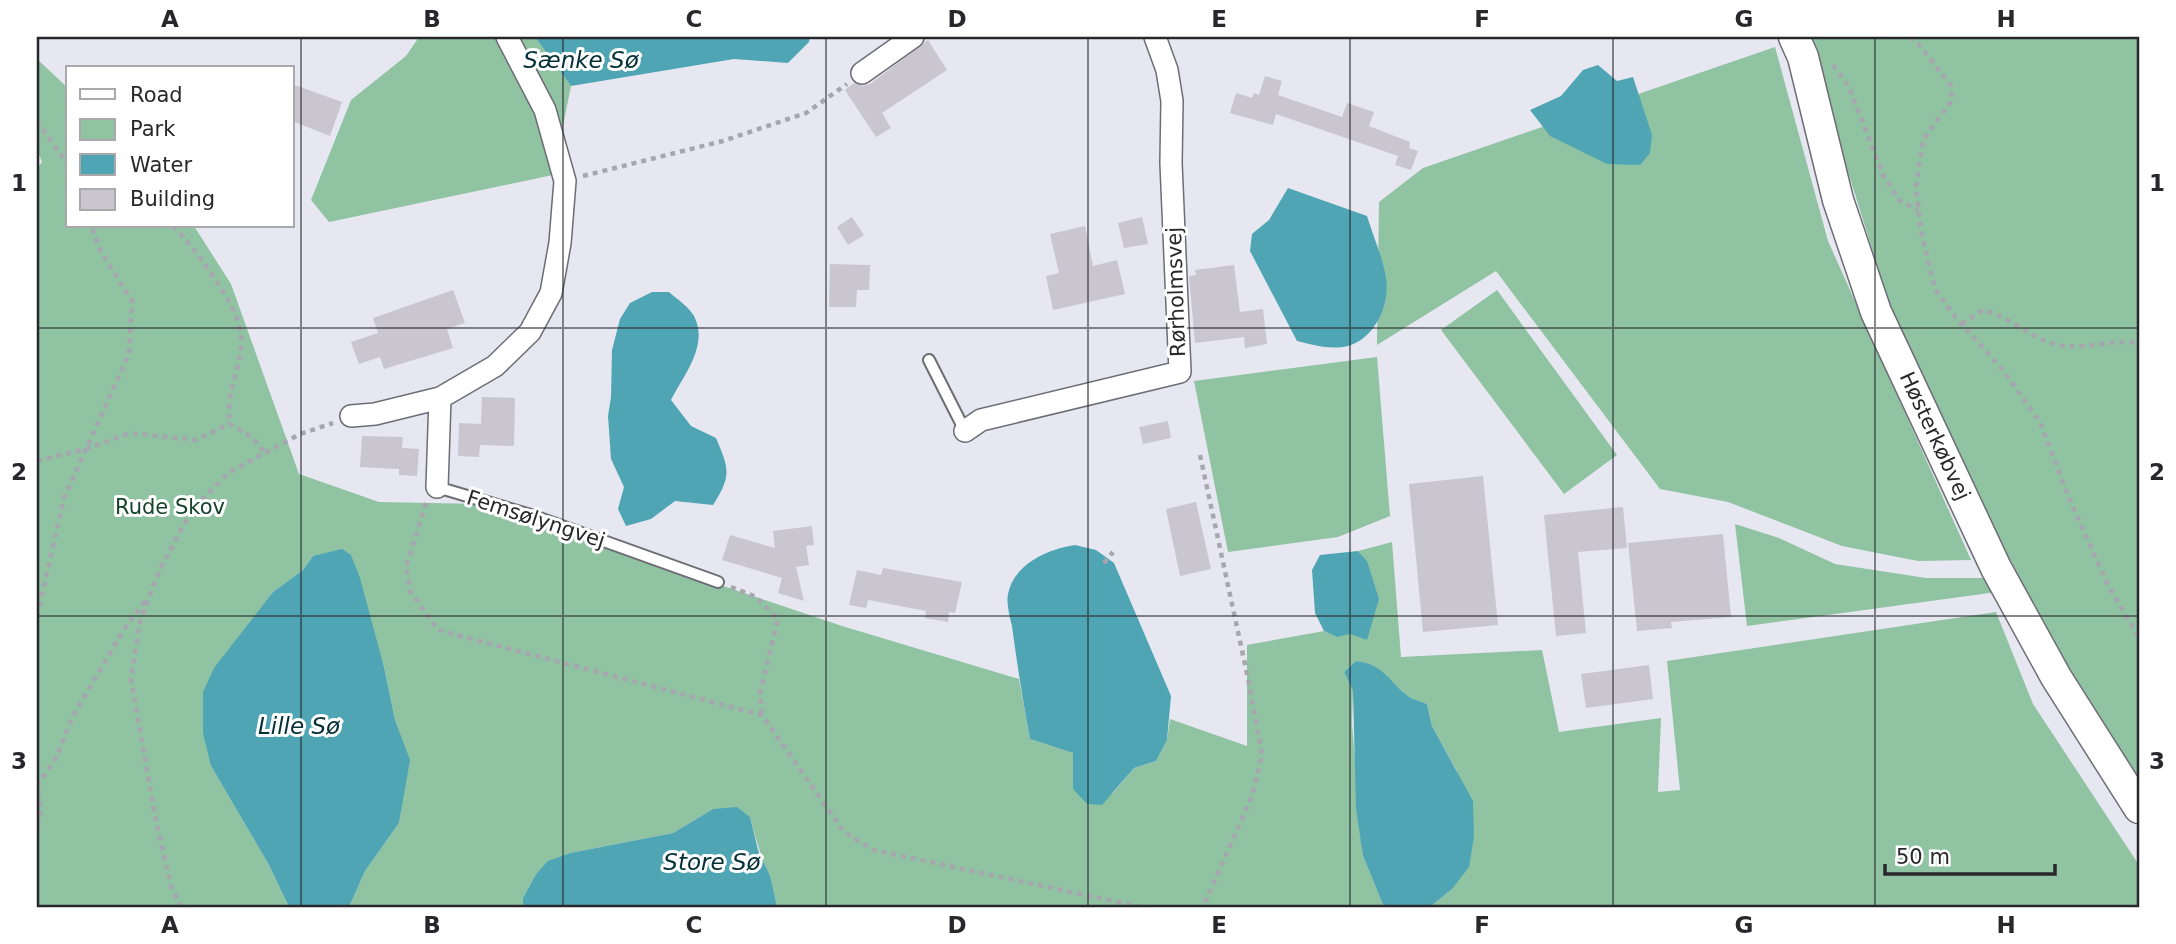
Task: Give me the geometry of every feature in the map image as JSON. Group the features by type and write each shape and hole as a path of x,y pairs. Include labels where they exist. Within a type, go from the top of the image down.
{"street":[{"path":"351,416 375,414 440,398 495,366 530,332 551,293 560,243 565,181 545,110 507,37"},
{"path":"862,73 914,37"},
{"name":"Rørholmsvej","path":"965,431 981,420 1180,372 1171,163 1172,101 1167,70 1156,37"},
{"name":"Høsterkøbvej","path":"1797,42 1838,200 1876,312 1996,568 2056,677 2139,808"},
{"path":"437,487 440,398"}],"lane":[{"name":"Rørholmsvej","path":"929,360 965,431"},
{"name":"Femsølyngvej","path":"437,487 534,516 718,582"}],"path":[{"path":"1910,37 1917,42 1951,86 1952,100 1923,140 1916,187 1935,289 2002,369 2040,422 2069,498 2107,583 2139,638"},
{"path":"1797,42 1829,60 1843,78 1849,87 1882,175 1900,201 1919,211"},
{"path":"565,181 723,141 806,113 862,73"},
{"path":"37,121 66,160"},
{"path":"37,616 64,498 129,354 132,301 100,250 92,228"},
{"path":"175,228 193,246 230,301 241,332 240,363 230,397 229,424"},
{"path":"1962,324 1983,310 1993,312 2042,340 2063,346 2092,347 2125,341 2139,343"},
{"path":"181,907 171,886 155,816 131,680 141,621 160,569 191,511 228,473 300,434 351,416"},
{"path":"37,461 86,449 130,433 196,440 229,424"},
{"path":"229,424 252,437 265,453"},
{"path":"1200,455 1262,755 1252,796 1203,907"},
{"path":"437,487 429,492 406,567 410,592 438,630 762,715"},
{"path":"1104,562 1113,552"},
{"path":"718,582 756,597 778,619 760,693 762,715 844,832 873,850 1142,907"},
{"path":"37,832 41,810 37,784 56,758 73,716 124,629 150,596"}],"green space":[{"path":"419,37 535,37 571,86 553,175 329,222 311,200 351,100 406,56"},
{"path":"1806,37 2139,37 2139,786 2087,702 1986,515 1935,409 1888,300"},
{"path":"1775,47 1828,241 1971,560 1918,561 1842,546 1728,502 1660,489 1496,271 1377,345 1379,202 1423,168"},
{"name":"Rude Skov","path":"37,59 66,86 66,228 195,228 231,284 299,474 379,502 481,504 842,626 1019,679 1030,739 1073,753 1073,789 1113,793 1134,768 1156,761 1167,740 1170,719 1247,746 1247,645 1324,631 1337,637 1367,561 1358,551 1392,542 1401,657 1542,650 1559,732 1661,718 1658,792 1680,790 1667,661 1996,612 2033,704 2139,865 2139,907 1430,907 1452,889 1457,771 1432,726 1427,704 1404,693 1374,666 1356,661 1344,672 1353,691 1352,723 1363,856 1384,907 777,907 750,817 713,809 673,833 570,853 549,861 536,874 523,898 523,907 349,907 365,871 399,823 409,760 395,720 384,667 351,555 313,556 303,570 273,592 245,631 211,766 269,865 289,907 37,907 37,168 42,162 37,150"},
{"path":"1497,290 1617,455 1564,494 1441,330"},
{"path":"1377,357 1390,516 1338,537 1228,552 1194,381"},
{"path":"1735,524 1779,538 1835,564 1926,578 1991,578 1997,592 1747,626"}],"water":[{"name":"Sænke Sø","path":"535,37 810,37 809,42 788,63 734,59 571,86"},
{"path":"1598,65 1617,81 1633,77 1652,135 1650,153 1640,165 1607,164 1550,136 1530,110 1561,96 1583,70"},
{"path":"1288,188 1367,216 1385,270 1386,298 1374,327 1360,341 1351,345 1317,346 1297,341 1250,251 1252,234 1269,220"},
{"path":"652,292 669,292 694,316 699,338 697,349 671,400 691,426 716,438 726,465 726,479 713,505 675,501 651,519 626,526 618,509 624,487 611,459 608,416 612,350 620,319 630,303"},
{"path":"1075,545 1096,550 1114,563 1171,696 1167,740 1156,761 1134,768 1102,805 1087,804 1073,789 1073,753 1030,739 1008,606 1011,583 1025,566 1044,554"},
{"name":"Lille Sø","path":"342,549 351,555 360,578 395,720 410,760 399,823 365,871 349,907 289,907 269,865 211,766 203,733 203,692 214,668 273,592 303,570 313,556"},
{"path":"1358,551 1367,561 1379,599 1367,640 1350,634 1337,637 1324,631 1315,613 1312,570 1320,555"},
{"path":"1356,661 1381,670 1404,693 1427,704 1432,726 1473,801 1474,837 1469,867 1452,889 1430,907 1384,907 1363,856 1356,808 1353,691 1344,672"},
{"name":"Store Sø","path":"737,807 750,817 758,850 770,876 777,907 523,907 523,898 536,874 548,861 570,853 673,833 713,809"}],"building":[{"path":"928,40 947,70 882,113 891,128 876,137 845,90 854,83 863,86 870,84"},
{"path":"1265,76 1282,81 1278,95 1342,117 1347,103 1374,112 1369,126 1410,142 1409,148 1418,151 1411,170 1395,165 1398,156 1276,114 1273,125 1230,113 1236,93 1252,98 1254,93 1259,95"},
{"path":"294,85 342,102 330,136 294,122"},
{"path":"852,217 864,235 848,245 837,227"},
{"path":"1142,217 1148,244 1124,248 1118,223"},
{"path":"1085,226 1093,266 1117,260 1125,294 1053,310 1046,276 1059,273 1050,234"},
{"path":"830,264 870,265 869,290 857,290 856,307 829,307"},
{"path":"1234,265 1240,312 1263,309 1267,344 1245,348 1244,337 1195,343 1189,276 1196,275 1195,270"},
{"path":"453,290 465,323 447,329 453,348 384,369 380,357 359,364 351,342 378,333 373,318"},
{"path":"482,397 515,398 514,446 480,445 479,457 458,456 459,423 481,424"},
{"path":"1168,421 1171,438 1143,444 1139,427"},
{"path":"362,436 403,437 402,448 419,449 417,476 399,475 399,469 360,467"},
{"path":"1483,476 1498,625 1423,632 1409,484"},
{"path":"1196,502 1211,569 1180,576 1166,509"},
{"path":"1623,507 1627,548 1578,552 1586,633 1556,636 1544,515"},
{"path":"812,526 814,545 806,546 809,565 796,567 804,601 778,593 782,578 722,560 730,535 775,548 773,531"},
{"path":"1723,534 1731,617 1671,622 1672,628 1637,631 1628,543"},
{"path":"883,568 962,582 955,613 949,612 948,622 925,618 926,611 868,600 866,608 849,605 857,570 881,575"},
{"path":"1649,665 1653,699 1586,708 1581,674"}]}
